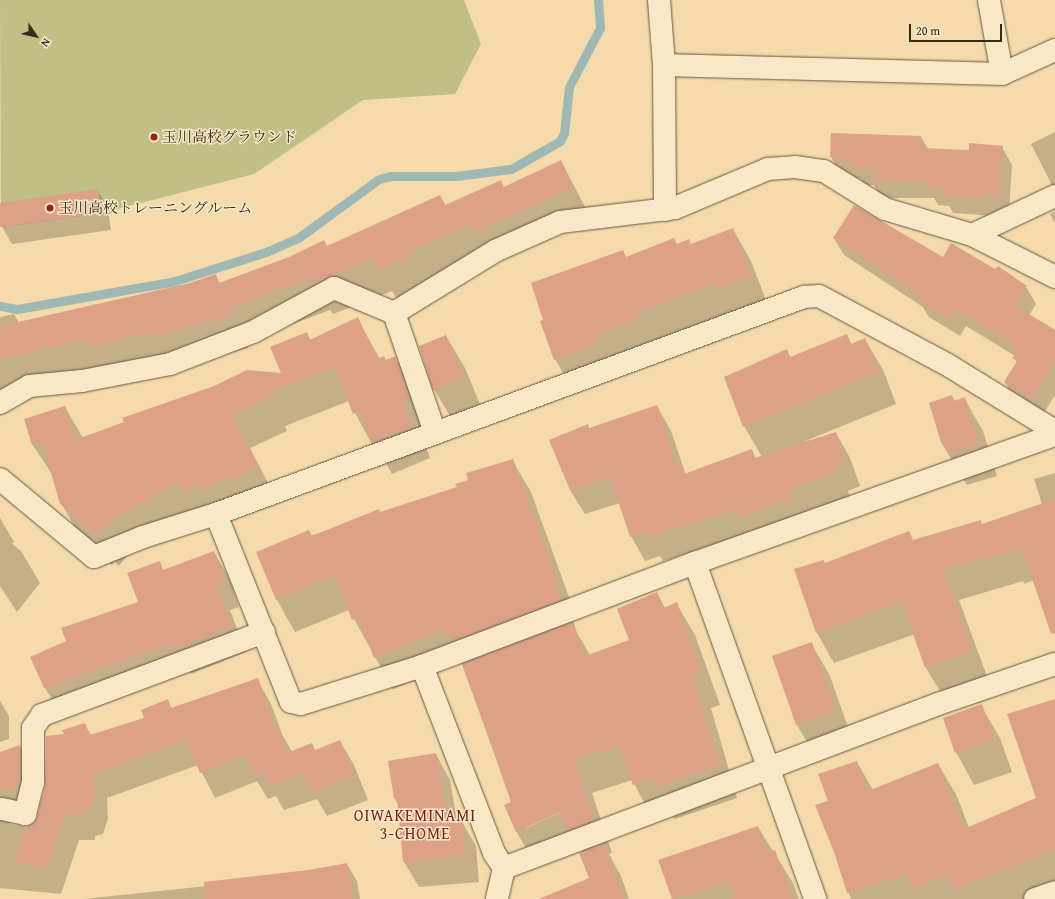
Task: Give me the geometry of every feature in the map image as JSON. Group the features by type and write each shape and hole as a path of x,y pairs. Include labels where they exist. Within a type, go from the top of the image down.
{"street":[{"path":"659,0 664,65 665,210"},
{"path":"989,0 1002,74"},
{"path":"664,65 1002,74 1055,50"},
{"path":"394,313 495,251 560,222 675,208 768,169 795,166 824,171 886,209 972,235 1055,277"},
{"path":"972,235 1055,196"},
{"path":"0,402 29,386 82,381 170,364 253,332 334,288 394,313 435,433"},
{"path":"0,479 94,557 143,537 216,514 804,297 819,296 946,364 1055,431"},
{"path":"216,514 291,702 301,704 422,666 695,563 1055,435"},
{"path":"695,563 815,899"},
{"path":"2,809 25,814 33,784 33,728 42,715 264,632"},
{"path":"504,868 768,770 938,704 1055,664"},
{"path":"422,666 494,853 504,868 497,899"},
{"path":"1035,899 1055,892"}],"green space":[{"name":"玉川高校グラウンド","path":"0,0 464,0 481,44 455,94 363,100 254,174 102,213 1,227"}],"building":[{"path":"831,133 921,136 921,148 969,150 969,143 1003,146 999,195 987,194 986,199 942,196 942,189 926,188 927,181 870,181 878,169 853,168 854,162 838,161 838,158 830,157"},
{"path":"561,160 574,188 473,232 469,224 407,253 408,257 379,270 374,258 314,283 311,278 228,309 230,316 153,337 152,332 88,348 86,339 0,359 0,326 190,283 216,274 219,283 289,257 324,240 327,246 440,195 445,205 501,180 504,187"},
{"name":"玉川高校トレーニングルーム","path":"98,189 102,213 0,227 0,203"},
{"path":"854,205 943,257 951,243 995,269 998,266 1027,286 1014,305 1055,330 1055,362 1032,399 1004,382 1017,361 1012,358 1016,353 1012,350 1015,345 956,309 950,319 917,299 920,295 833,238"},
{"path":"733,228 751,276 718,289 716,283 646,310 638,314 639,318 594,336 597,344 554,360 540,321 543,320 531,283 623,250 626,257 674,238 677,244 689,239 691,244"},
{"path":"358,317 377,359 384,356 386,360 395,356 410,400 403,403 412,426 372,442 360,411 353,414 335,367 267,394 269,398 232,415 258,466 228,481 226,478 203,490 200,483 184,492 179,482 114,518 100,534 96,530 93,533 60,504 42,442 32,445 24,419 65,406 75,440 124,422 122,418 214,386 247,370 281,373 270,347 307,332 310,340"},
{"path":"847,334 851,344 865,338 879,372 743,427 724,377 787,349 790,357"},
{"path":"446,335 464,376 433,390 419,346"},
{"path":"952,395 954,401 965,397 979,444 948,453 944,441 941,442 929,403"},
{"path":"657,405 677,467 681,466 684,474 752,449 755,458 836,432 846,462 835,466 837,473 788,489 791,498 741,517 738,509 648,537 646,531 630,537 610,477 570,490 549,440 588,424 589,428"},
{"path":"513,459 558,582 554,583 561,600 454,640 452,635 445,637 443,630 374,658 358,617 352,620 335,576 276,600 256,552 309,530 312,536 379,509 380,512 457,487 455,484 468,480 466,473"},
{"path":"1055,499 1055,633 1051,634 1022,549 943,569 973,651 925,668 902,602 816,633 794,569 824,560 825,563 909,531 913,540 981,520 982,524"},
{"path":"214,551 225,581 216,584 232,626 175,649 173,643 44,688 30,657 66,641 61,628 138,602 127,573 160,561 163,570"},
{"path":"657,592 664,608 677,602 702,672 693,676 720,766 655,787 652,778 633,785 619,746 575,760 594,821 569,830 561,812 516,832 504,805 511,802 463,664 573,623 585,656 629,640 617,609"},
{"path":"812,642 836,711 796,725 772,656"},
{"path":"258,678 275,728 279,727 287,753 312,743 315,750 340,740 354,775 312,792 305,774 269,786 265,771 253,775 247,755 200,773 186,740 93,774 95,794 90,810 82,812 81,815 65,815 48,868 14,863 27,826 34,823 37,817 45,786 46,736 64,734 62,730 85,723 90,735 144,718 141,710 168,699 171,708"},
{"path":"1055,699 1055,850 953,890 948,875 912,889 907,874 847,893 834,852 815,805 828,801 818,774 857,761 868,791 938,763 964,829 1036,798 1007,714"},
{"path":"982,704 994,739 955,753 943,718"},
{"path":"20,745 18,789 0,789 0,752"},
{"path":"436,753 447,820 462,819 465,856 403,862 397,799 394,799 388,761"},
{"path":"758,826 767,853 775,850 793,899 734,899 728,882 672,899 658,860"},
{"path":"604,844 624,899 539,899 589,878 579,853"},
{"path":"347,863 353,899 205,899 204,882 309,870"}],"waterway":[{"path":"0,306 17,309 175,281 266,252 298,238 379,179 391,176 456,176 511,169 560,141 564,133 569,87 600,28 598,0"}],"place":[{"name":"玉川高校グラウンド","path":"154,137"},
{"name":"玉川高校トレーニングルーム","path":"50,208"}],"district":[{"name":"OIWAKEMINAMI 3-CHOME","path":"415,824"}]}
